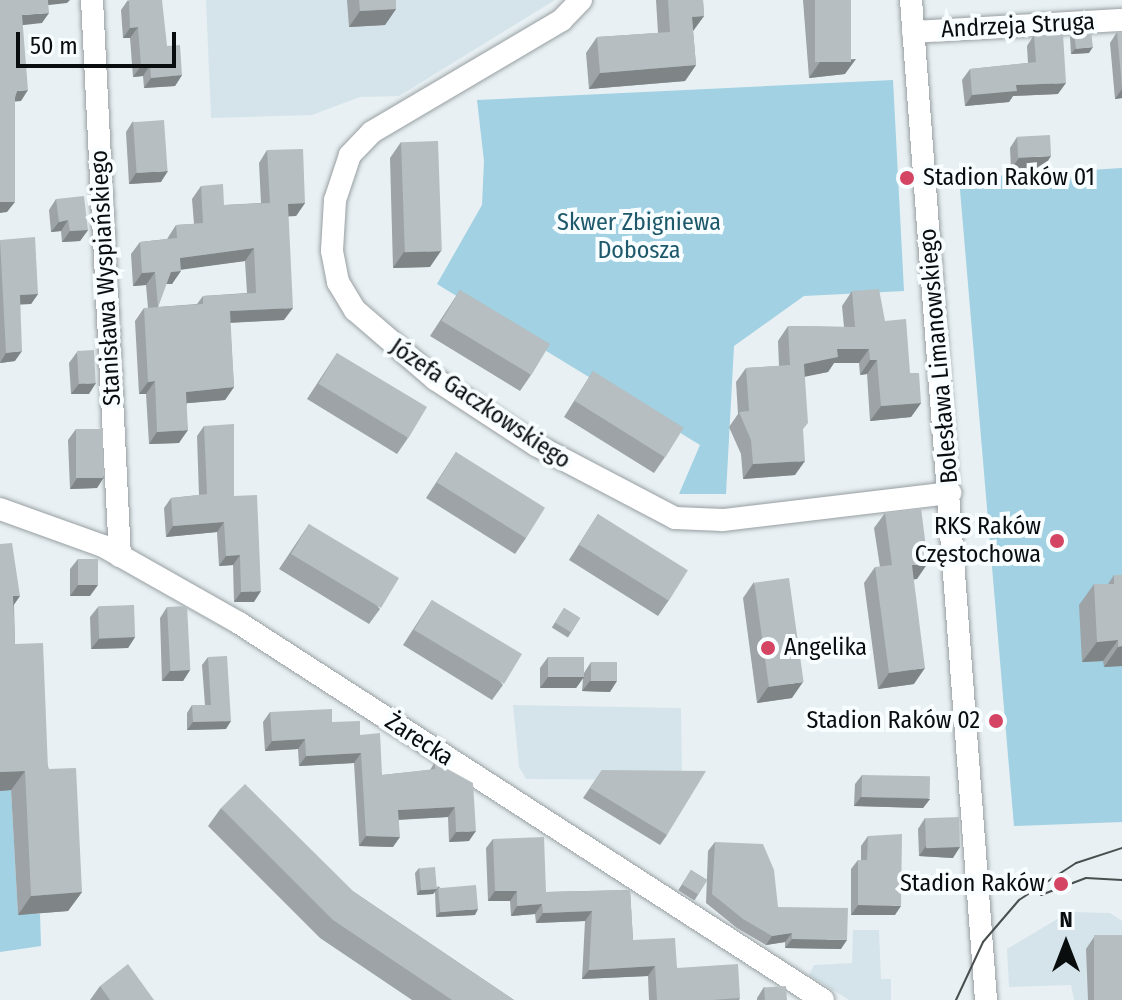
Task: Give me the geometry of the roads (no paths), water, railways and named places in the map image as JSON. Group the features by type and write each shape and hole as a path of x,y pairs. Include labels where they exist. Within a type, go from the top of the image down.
{"street":[{"name":"Stanisława Wyspiańskiego","path":"92,0 120,556"},
{"name":"Józefa Gaczkowskiego","path":"581,0 562,20 372,132 350,155 335,200 332,251 338,282 355,310 383,340 473,404 602,484 675,518 723,520 950,493"},
{"name":"Bolesława Limanowskiego","path":"911,0 986,1000"},
{"name":"Andrzeja Struga","path":"913,32 1122,20"},
{"name":"Żarecka","path":"0,509 120,556 239,623 823,1000"}],"tram line":[{"path":"956,1000 983,942 1019,900 1076,863 1122,848"},
{"path":"1041,895 1086,878 1122,880"}],"place":[{"name":"Stadion Raków 01","path":"907,178"},
{"name":"RKS Raków Częstochowa","path":"1057,541"},
{"name":"Angelika","path":"768,648"},
{"name":"Stadion Raków 02","path":"996,721"},
{"name":"Stadion Raków","path":"1061,884"}],"park label":[{"name":"Skwer Zbigniewa Dobosza","path":"639,237"}]}
